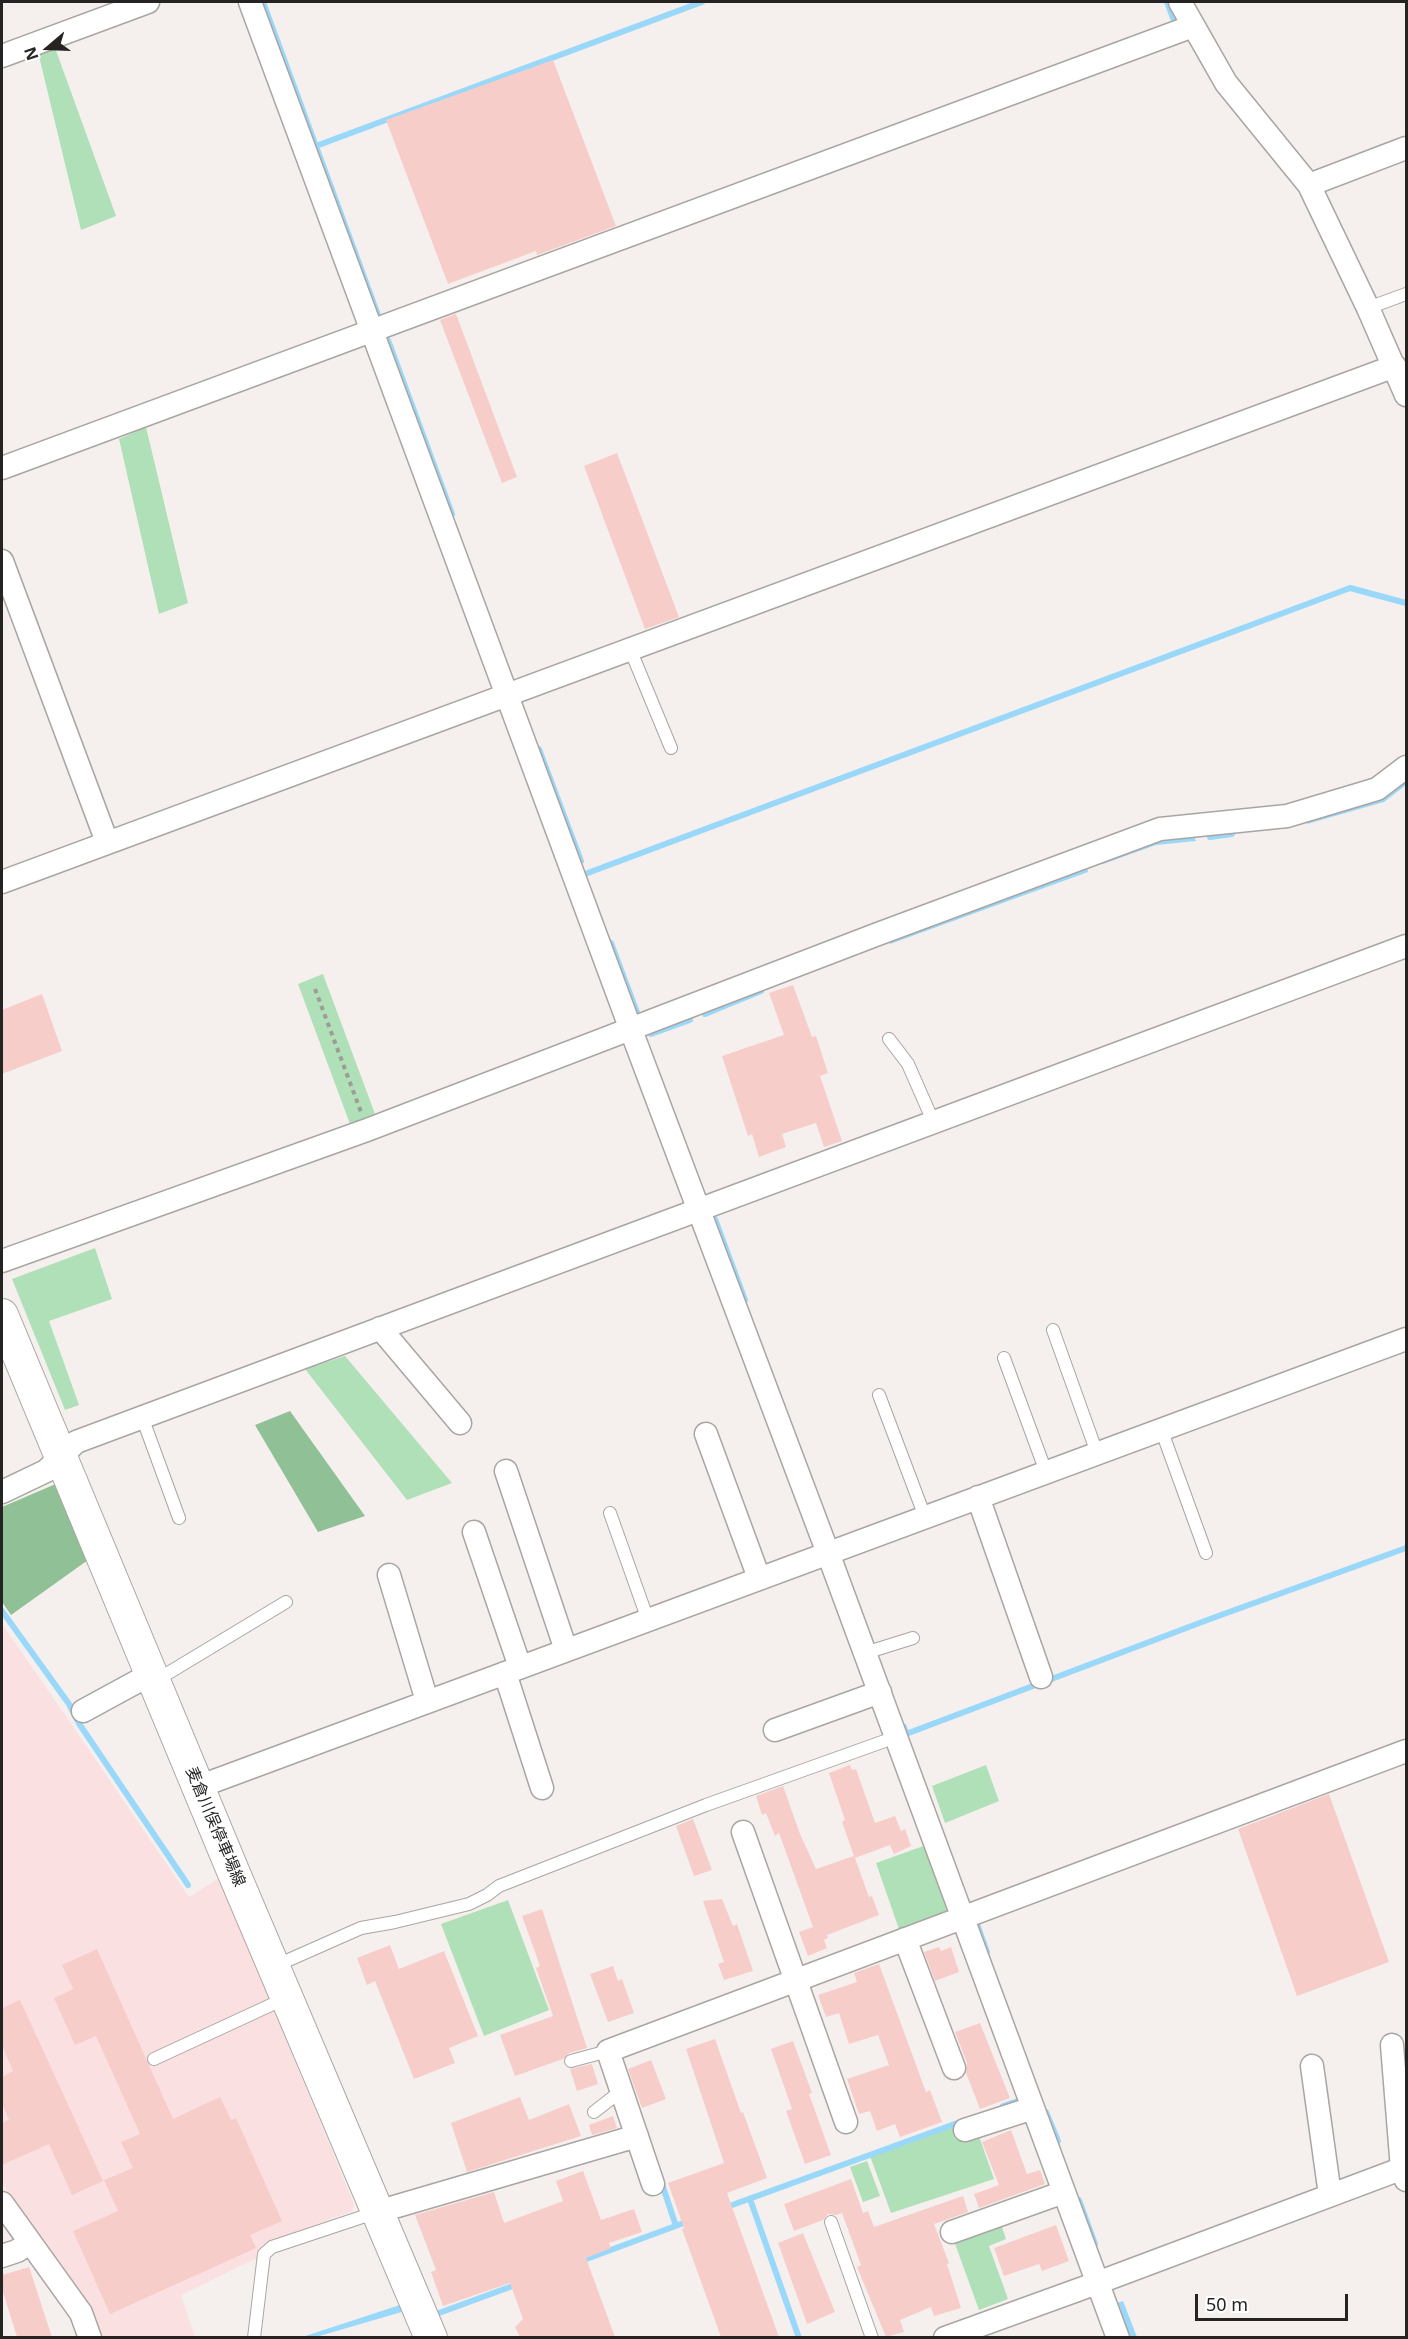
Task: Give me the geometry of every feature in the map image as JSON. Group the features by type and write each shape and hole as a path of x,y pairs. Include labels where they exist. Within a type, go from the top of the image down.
{"main road":[{"name":"麦倉川俣停車場線","path":"2,1315 198,1787 431,2337"}],"street":[{"path":"2,56 148,2"},
{"path":"250,2 1118,2337"},
{"path":"1180,2 1227,83 1309,185 1407,395"},
{"path":"2,468 1193,26"},
{"path":"1309,185 1407,148"},
{"path":"2,882 1395,366"},
{"path":"2,561 107,842"},
{"path":"2,1261 367,1130 878,934 1160,829 1287,816 1377,789 1407,767"},
{"path":"2,1492 46,1471 76,1442 1407,946"},
{"path":"380,1328 460,1423"},
{"path":"198,1787 1407,1339"},
{"path":"706,1434 759,1578"},
{"path":"506,1471 566,1650"},
{"path":"978,1497 1041,1677"},
{"path":"474,1532 542,1788"},
{"path":"389,1575 427,1701"},
{"path":"83,1711 153,1678"},
{"path":"775,1730 880,1692"},
{"path":"653,2184 608,2051 1407,1751"},
{"path":"743,1832 846,2122"},
{"path":"905,1939 954,2068"},
{"path":"945,2337 1097,2283 1330,2195 1405,2172 1392,2045"},
{"path":"1312,2066 1330,2195"},
{"path":"965,2130 1033,2108"},
{"path":"377,2212 637,2136"},
{"path":"952,2232 1064,2192"},
{"path":"2,2203 81,2313 90,2337"},
{"path":"2,2256 17,2251 29,2242"}],"lane":[{"path":"1368,308 1407,294"},
{"path":"630,649 671,748"},
{"path":"889,1039 908,1064 933,1121"},
{"path":"1053,1330 1097,1453"},
{"path":"1004,1358 1046,1472"},
{"path":"879,1395 925,1517"},
{"path":"142,1417 179,1518"},
{"path":"1161,1430 1206,1553"},
{"path":"610,1513 648,1620"},
{"path":"153,1678 286,1602"},
{"path":"865,1653 914,1638"},
{"path":"274,1967 361,1928 469,1904 499,1886 662,1822 896,1737"},
{"path":"154,2059 287,1998"},
{"path":"571,2061 608,2051"},
{"path":"594,2112 621,2091"},
{"path":"254,2337 264,2254 272,2247 377,2212"},
{"path":"831,2222 872,2337"}],"path":[{"path":"315,989 367,1130"}],"shaded area":[{"path":"2,1624 189,1897 219,1878 354,2204 352,2211 262,2245 257,2258 181,2295 195,2337 98,2337 87,2311 2,2183"}],"green space":[{"path":"54,45 116,216 81,230 38,52"},
{"path":"146,427 188,603 159,614 119,439"},
{"path":"323,974 375,1114 350,1124 298,984"},
{"path":"95,1248 112,1299 49,1321 79,1405 65,1410 12,1279"},
{"path":"345,1356 452,1483 407,1500 305,1369"},
{"path":"290,1411 365,1516 318,1532 255,1425"},
{"path":"58,1483 88,1560 11,1615 2,1602 2,1507"},
{"path":"986,1765 999,1801 945,1823 932,1786"},
{"path":"929,1844 952,1910 901,1935 876,1863"},
{"path":"508,1900 549,2010 484,2036 441,1924"},
{"path":"973,2119 994,2179 891,2213 870,2156"},
{"path":"867,2161 880,2196 863,2202 850,2167"},
{"path":"1001,2224 1006,2239 989,2246 1008,2299 979,2310 954,2241"}],"water":[{"path":"1406,780 1406,785 1384,802 1307,824 1306,820"},
{"path":"1194,835 1196,841 1156,845 1103,864 1102,858 1157,839"},
{"path":"1087,867 1088,872 890,944 888,938"},
{"path":"1123,2301 1137,2337 1130,2337 1117,2303"},
{"path":"403,2304 405,2311 316,2337 299,2338"}],"building":[{"path":"553,60 616,226 537,255 536,251 448,284 386,120"},
{"path":"456,314 517,477 502,483 440,320"},
{"path":"617,453 679,617 645,629 584,466"},
{"path":"793,985 812,1037 816,1036 828,1073 820,1076 842,1141 824,1147 816,1123 782,1134 786,1147 759,1157 752,1134 748,1136 722,1056 784,1035 769,993"},
{"path":"42,994 62,1051 2,1074 2,1010"},
{"path":"850,1765 852,1770 856,1769 875,1823 895,1816 901,1831 905,1829 911,1846 894,1854 890,1845 855,1858 869,1897 872,1896 879,1915 827,1935 828,1938 824,1940 827,1948 808,1956 799,1932 813,1927 779,1833 775,1836 766,1813 762,1815 756,1796 783,1786 800,1834 816,1869 854,1856 829,1773"},
{"path":"1329,1794 1389,1962 1297,1996 1238,1829"},
{"path":"693,1819 712,1870 694,1876 676,1826"},
{"path":"722,1899 733,1926 737,1924 753,1971 724,1980 718,1964 724,1962 703,1901"},
{"path":"542,1909 587,2048 569,2053 563,2059 515,2076 500,2035 553,2016 536,1968 540,1966 522,1916"},
{"path":"390,1945 399,1969 444,1951 478,2036 449,2048 455,2063 414,2079 375,1981 367,1985 357,1958"},
{"path":"939,1947 941,1951 951,1947 959,1972 935,1981 924,1952"},
{"path":"97,1949 173,2119 220,2097 231,2120 236,2118 282,2221 250,2235 256,2248 110,2314 73,2231 118,2211 104,2180 133,2168 121,2142 140,2134 96,2036 75,2045 54,1998 73,1989 62,1965"},
{"path":"879,1964 926,2092 930,2090 942,2122 900,2137 895,2124 877,2131 870,2111 859,2114 847,2079 889,2065 878,2035 849,2044 839,2013 826,2017 818,1995 857,1982 854,1973"},
{"path":"613,1966 618,1981 622,1979 634,2013 608,2022 590,1974"},
{"path":"20,2000 103,2181 72,2195 49,2144 2,2165 2,2123 9,2120 2,2104 2,2077 13,2071 2,2045 2,2008"},
{"path":"980,2023 1010,2098 980,2109 966,2073 967,2063 955,2032"},
{"path":"715,2039 767,2178 727,2193 779,2337 721,2337 668,2183 724,2163 686,2049"},
{"path":"793,2041 831,2155 805,2164 786,2111 792,2109 771,2049"},
{"path":"651,2060 666,2099 642,2108 628,2069"},
{"path":"592,2064 598,2084 577,2091 570,2069"},
{"path":"520,2097 529,2120 569,2104 581,2136 467,2172 451,2123"},
{"path":"613,2116 617,2128 592,2135 589,2125"},
{"path":"1011,2130 1027,2174 1040,2170 1045,2184 979,2208 974,2194 999,2185 982,2142"},
{"path":"583,2171 601,2220 634,2209 642,2232 609,2243 611,2248 586,2258 615,2337 520,2337 515,2327 523,2319 510,2283 443,2306 431,2272 436,2270 415,2215 494,2192 504,2223 563,2201 556,2181"},
{"path":"851,2179 863,2213 868,2211 874,2227 963,2196 968,2212 934,2224 949,2263 947,2264 961,2308 934,2316 931,2307 900,2320 904,2332 886,2337 857,2267 861,2265 842,2213 828,2214 823,2220 794,2231 784,2204"},
{"path":"1056,2225 1069,2261 1042,2271 1039,2264 1004,2276 994,2248"},
{"path":"803,2233 835,2312 807,2324 778,2243"},
{"path":"29,2267 52,2337 17,2337 2,2289 2,2275"}],"waterway":[{"path":"263,2 378,315"},
{"path":"316,146 702,2"},
{"path":"1167,2 1173,18"},
{"path":"388,340 452,514"},
{"path":"585,874 1350,588 1406,603"},
{"path":"539,749 581,861"},
{"path":"1210,837 1232,834"},
{"path":"611,943 638,1015"},
{"path":"705,1014 761,991"},
{"path":"651,1034 690,1020"},
{"path":"715,1219 745,1300"},
{"path":"904,1727 906,1734 1406,1548"},
{"path":"2,1611 69,1704 80,1725 188,1885"},
{"path":"977,1924 987,1952"},
{"path":"1003,2106 1018,2101"},
{"path":"1046,2112 1058,2141"},
{"path":"724,2208 963,2121"},
{"path":"661,2181 676,2226"},
{"path":"750,2199 799,2338"},
{"path":"1079,2200 1095,2244"},
{"path":"581,2261 689,2221"},
{"path":"439,2313 518,2284"}]}
